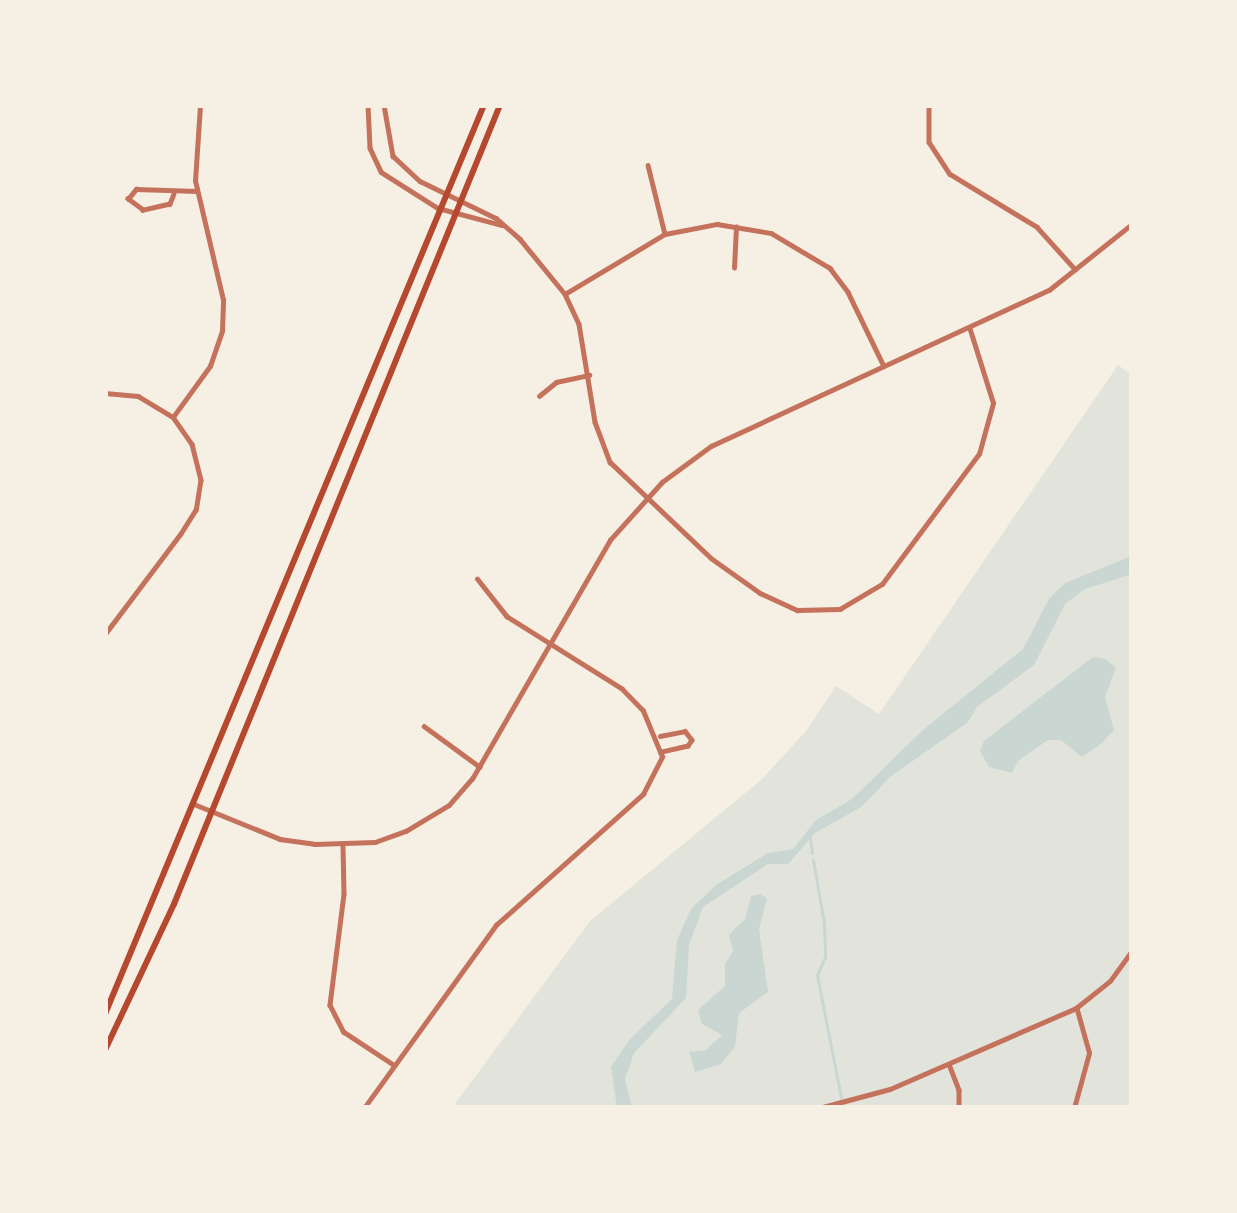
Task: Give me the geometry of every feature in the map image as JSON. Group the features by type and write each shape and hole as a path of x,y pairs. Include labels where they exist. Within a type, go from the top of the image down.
{"main road":[{"path":"105,1014 484,105"},
{"path":"105,1050 213,809 464,203 500,105"}],"street":[{"path":"173,417 210,366 222,331 223,300 197,190 195,131 200,105"},
{"path":"368,105 370,148 381,172 438,208 502,225"},
{"path":"384,105 393,156 420,181 520,238 565,294 579,324 595,422 610,462 711,558 776,602 815,611 840,609 864,599 899,562 979,454 990,428 990,383 970,330"},
{"path":"929,105 929,142 950,174 1037,227 1075,269"},
{"path":"648,165 665,234"},
{"path":"174,194 170,204 143,210 128,200 136,189 160,186 174,194 197,190"},
{"path":"565,294 665,234 717,224 770,232 819,257 848,292 884,365"},
{"path":"192,804 280,839 344,846 406,831 449,805 480,767 610,540 647,500 710,446 1049,290 1132,224"},
{"path":"734,268 736,227"},
{"path":"539,396 556,382 589,375"},
{"path":"105,393 138,396 173,417 192,444 201,480 196,510 105,635"},
{"path":"364,1108 496,925 643,794 654,780 661,752 643,711 622,689 507,617 477,579"},
{"path":"424,725 480,767"},
{"path":"657,736 686,731 692,740 661,752"},
{"path":"344,846 344,894 330,1005 344,1032 394,1065"},
{"path":"819,1108 949,1064 1076,1008 1110,981 1132,952"},
{"path":"1074,1108 1089,1053 1076,1008"},
{"path":"949,1064 959,1090 959,1108"}],"shaded area":[{"path":"1118,365 1132,375 1132,1108 452,1108 590,921 761,780 806,731 836,686 879,714"},
{"path":"1132,556 1132,574 1085,589 1065,604 1034,665 977,707 968,722 890,777 861,807 815,833 788,864 768,864 703,907 689,945 686,998 634,1053 625,1079 632,1108 617,1108 611,1067 630,1039 672,999 677,940 691,909 716,885 768,853 793,849 816,820 852,799 923,730 1023,649 1049,599 1065,583"},
{"path":"1093,657 1106,659 1116,668 1105,697 1114,730 1102,743 1082,757 1061,740 1048,740 1018,761 1012,773 989,767 980,751 984,741"},
{"path":"761,894 767,899 759,929 768,992 739,1013 735,1047 721,1064 695,1072 689,1052 706,1050 722,1035 702,1024 698,1010 725,986 725,964 733,951 729,935 745,919 751,896"}],"waterway":[{"path":"810,837 812,853"},
{"path":"813,860 824,923 825,957 817,975 843,1108"}]}
